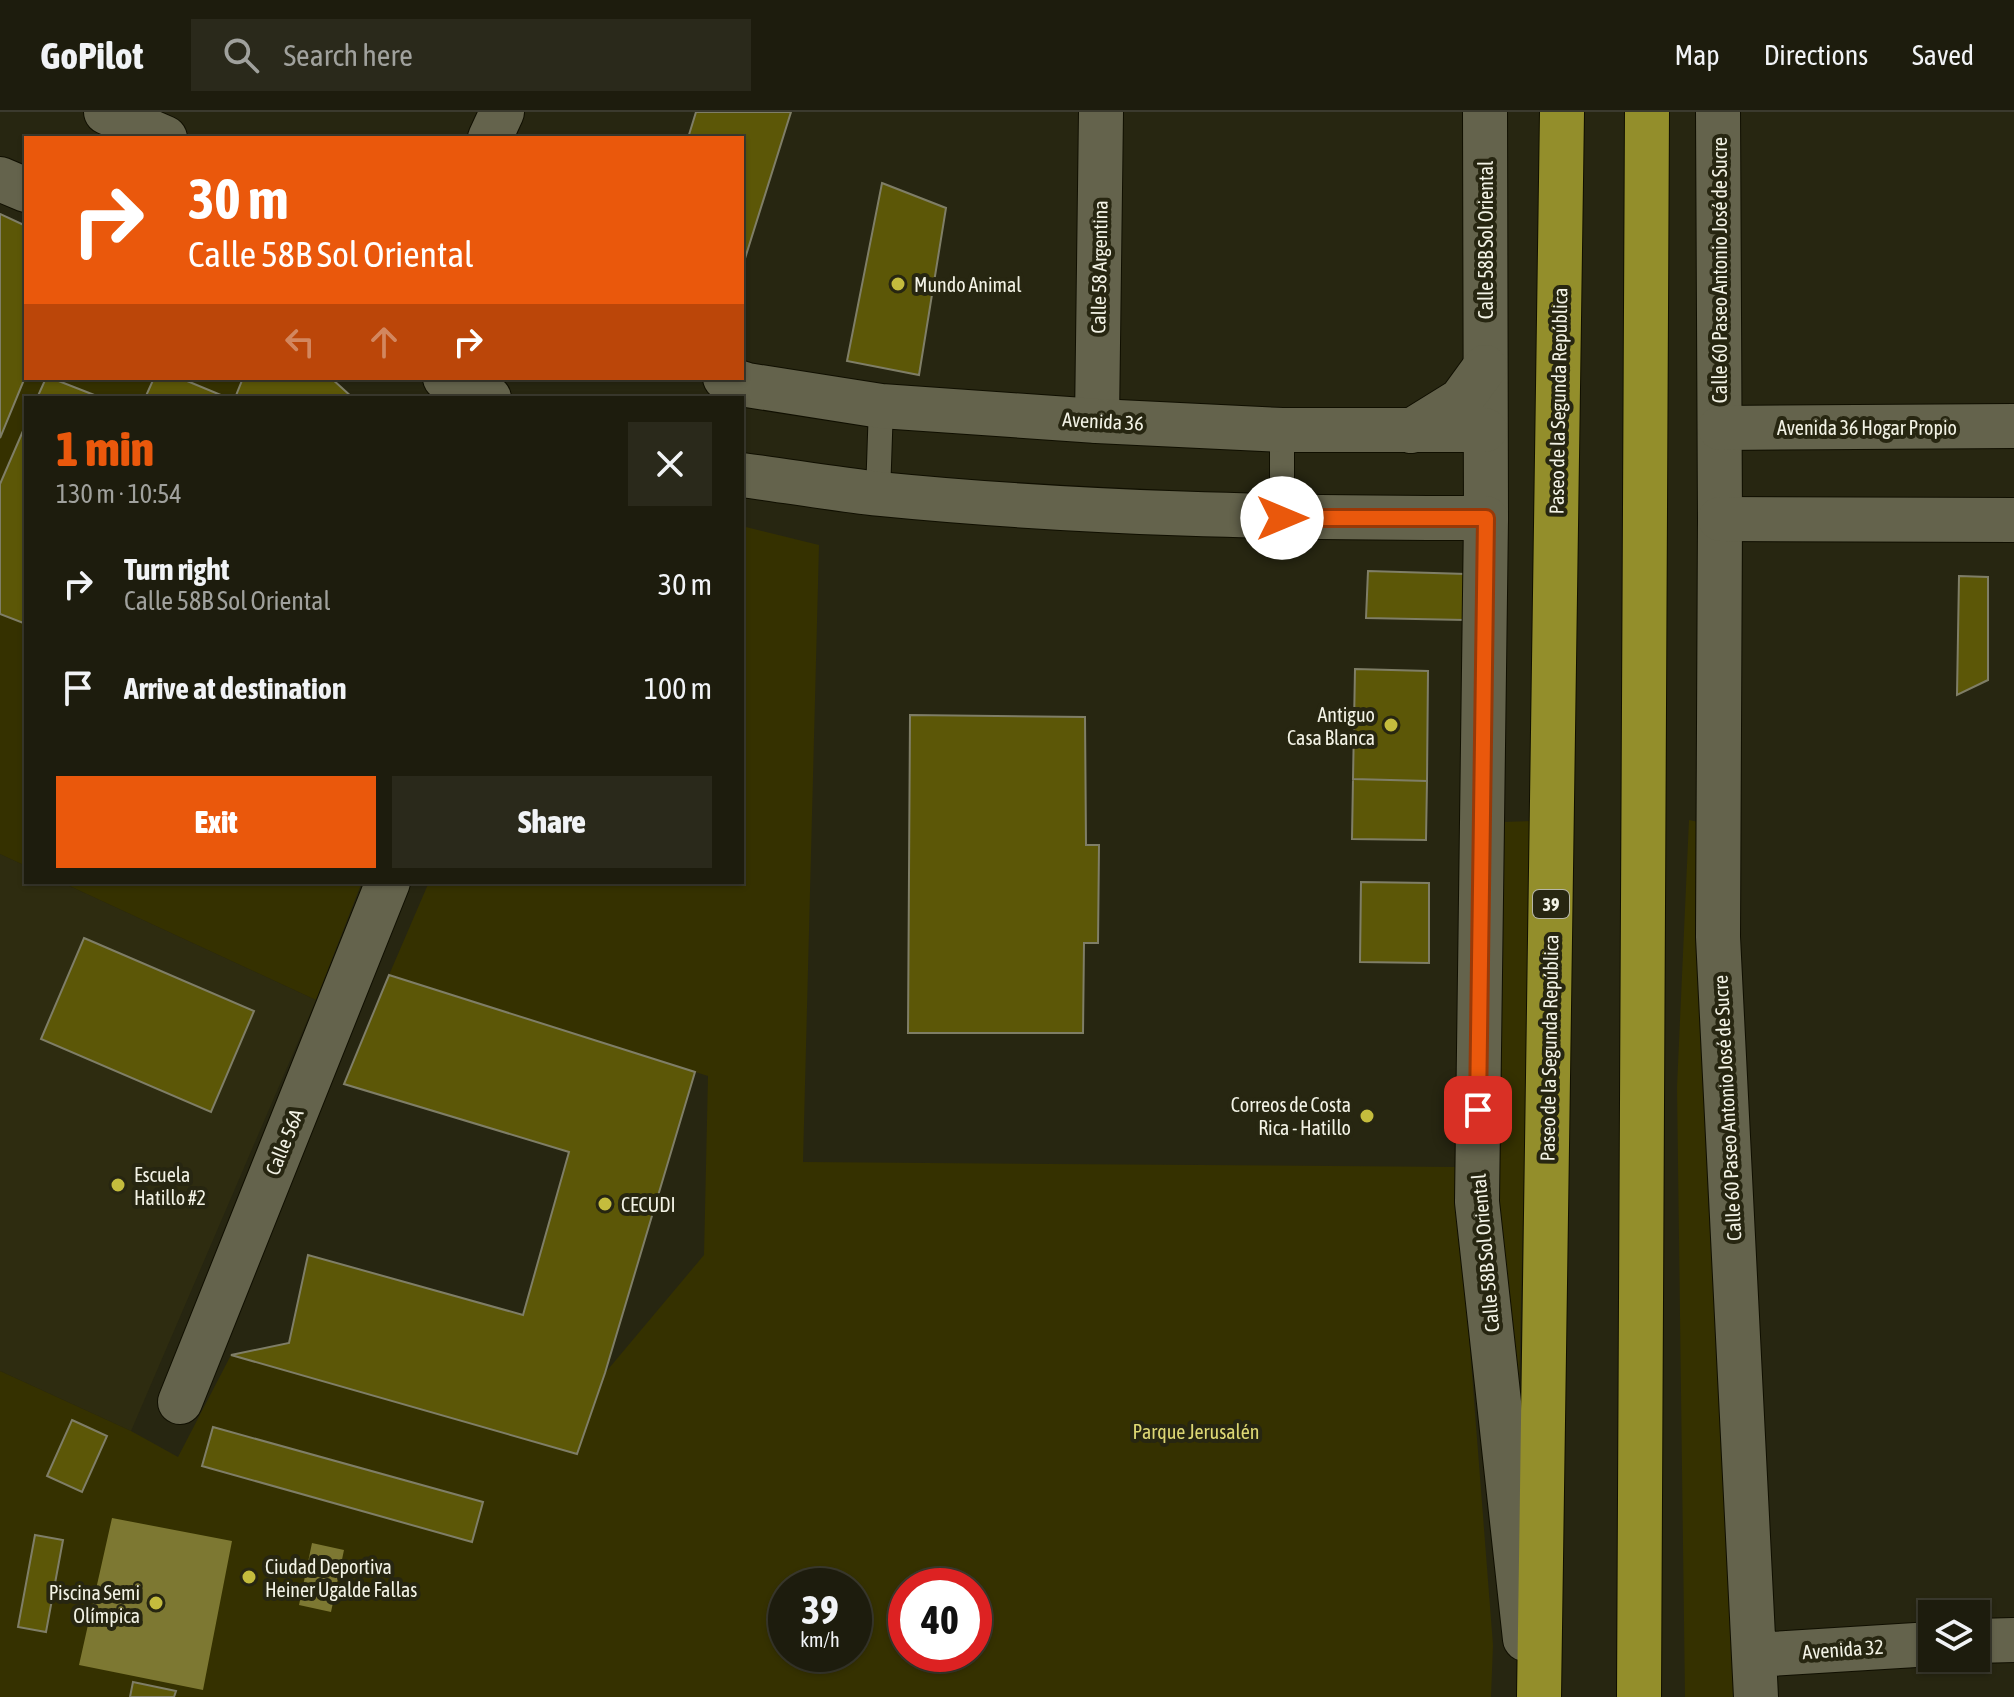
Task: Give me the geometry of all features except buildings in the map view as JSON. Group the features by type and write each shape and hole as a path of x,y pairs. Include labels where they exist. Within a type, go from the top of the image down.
{"highway":[{"name":"Paseo de la Segunda República","path":"1539,1697 1562,112"},
{"path":"1639,1697 1647,112"}],"street":[{"path":"106,112 160,136"},
{"path":"166,136 176,112"},
{"path":"491,136 502,112"},
{"name":"Calle 58 Argentina","path":"1097,421 1101,112"},
{"name":"Calle 58B Sol Oriental","path":"1485,112 1485,367"},
{"name":"Calle 60 Paseo Antonio José de Sucre","path":"1718,112 1720,428"},
{"path":"0,179 24,189"},
{"path":"744,475 878,494 1064,509 1282,518 1486,518 1485,367"},
{"path":"1411,431 1461,400 1485,367"},
{"path":"449,380 485,396"},
{"name":"Avenida 36","path":"731,380 881,406 1097,421 1282,430 1485,430"},
{"name":"Avenida 36 Hogar Propio","path":"1720,428 2014,426"},
{"path":"1720,428 1720,519 2014,520"},
{"name":"Calle 58B Sol Oriental","path":"1486,518 1477,1202 1531,1697"},
{"name":"Calle 60 Paseo Antonio José de Sucre","path":"1720,519 1718,937 1755,1676"},
{"name":"Calle 56A","path":"180,1402 387,884"},
{"path":"1990,1641 2014,1640"},
{"name":"Avenida 32","path":"1755,1676 1918,1647"}],"lane":[{"path":"878,494 881,406"},
{"path":"1282,430 1282,518"}],"shaded area":[{"name":"Escuela Hatillo #2","path":"0,854 24,865 24,884 65,884 316,1000 131,1431 0,1371"},
{"name":"Piscina Semi Olímpica","path":"112,1518 232,1541 203,1690 79,1665"},
{"path":"312,1543 344,1550 331,1612 299,1605"}],"green space":[{"path":"24,380 45,380 38,396 24,396 24,429 0,484 0,438"},
{"path":"56,380 153,380 146,396 97,396"},
{"path":"185,380 242,380 236,396 223,396"},
{"name":"Parque Jerusalén","path":"744,526 819,545 803,1162 1456,1167 1493,1645 1491,1697 0,1697 0,1371 131,1431 178,1457 231,1355 576,1454 605,1373 704,1255 708,1076 389,975 428,884 744,884"},
{"path":"0,614 24,623 24,865 0,854"},
{"path":"1689,820 1704,823 1708,1195 1737,1697 1685,1697 1677,1087"},
{"path":"1532,821 1517,1481 1496,1212 1501,822"},
{"path":"65,884 361,884 316,1000"}],"place":[{"name":"Mundo Animal","path":"898,284"},
{"name":"Antiguo Casa Blanca","path":"1391,725"},
{"name":"Correos de Costa Rica - Hatillo","path":"1367,1116"},
{"name":"Escuela Hatillo #2","path":"118,1185"},
{"name":"CECUDI","path":"605,1204"},
{"name":"Ciudad Deportiva Heiner Ugalde Fallas","path":"249,1577"},
{"name":"Piscina Semi Olímpica","path":"156,1603"}],"route":[{"path":"1282,518 1486,518 1478,1110"}]}
